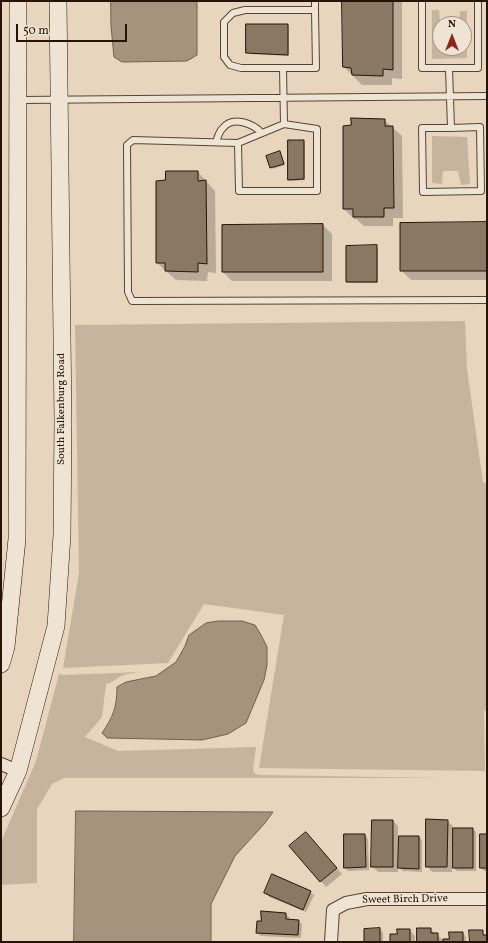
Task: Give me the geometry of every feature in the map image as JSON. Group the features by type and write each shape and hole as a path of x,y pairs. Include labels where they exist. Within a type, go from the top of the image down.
{"street":[{"path":"1,664 6,647 17,540 18,1"},
{"name":"South Falkenburg Road","path":"1,808 18,771 56,626 62,535 63,421 58,1"},
{"path":"1,764 18,771"},
{"name":"Sweet Birch Drive","path":"331,942 333,910 346,903 367,899 487,899"}],"lane":[{"path":"315,1 316,68 241,68 230,65 224,57 224,22 233,13 245,10 315,10"},
{"path":"422,1 422,68 478,68 478,1"},
{"path":"282,68 284,124"},
{"path":"449,68 451,128"},
{"path":"18,100 284,99 487,96"},
{"path":"216,142 221,129 224,126 234,122 246,123 257,128 262,133"},
{"path":"238,143 238,191 317,191 317,129 284,124 238,143 133,140 127,145 128,292 132,301 487,300"},
{"path":"480,127 481,192 423,192 422,128 451,128 480,127"}],"shaded area":[{"path":"111,1 197,1 197,55 187,61 122,62 114,57 111,26"},
{"path":"432,10 439,10 440,16 432,16"},
{"path":"460,11 467,11 467,16 460,16"},
{"path":"432,56 467,56 467,58 432,59"},
{"path":"432,136 467,137 470,184 461,185 458,171 443,171 442,184 432,183"},
{"path":"465,321 467,369 483,482 487,484 487,710 484,711 485,771 259,768 284,615 204,604 168,663 63,668 79,573 75,325"},
{"path":"219,621 242,621 255,625 267,647 267,665 264,680 246,723 228,734 202,740 107,738 102,733 114,712 117,687 126,682 156,676 176,662 189,635 206,623"},
{"path":"141,672 126,674 106,684 102,717 85,737 118,751 256,747 253,769 255,774 259,775 443,778 64,778 52,784 37,809 37,883 1,885 1,842 36,761 59,674"},
{"path":"76,811 273,812 235,856 211,904 211,942 74,942"}],"building":[{"path":"342,1 393,1 393,70 383,69 383,76 352,75 351,68 343,67"},
{"path":"246,24 288,24 288,55 246,53"},
{"path":"351,118 385,119 385,126 393,126 394,208 384,208 384,217 353,217 353,209 343,209 343,126 351,125"},
{"path":"288,140 304,140 304,179 288,180"},
{"path":"280,151 284,164 270,168 266,156"},
{"path":"166,171 198,171 198,181 206,180 207,264 198,263 198,272 165,271 165,263 156,263 156,181 165,180"},
{"path":"487,222 487,271 400,271 400,223"},
{"path":"323,224 323,272 222,272 222,225"},
{"path":"377,245 377,282 346,282 346,246"},
{"path":"426,819 448,820 447,867 426,867"},
{"path":"372,820 393,820 393,867 371,867"},
{"path":"453,828 473,828 473,868 453,868"},
{"path":"306,832 337,868 320,882 289,846"},
{"path":"344,834 365,834 366,867 344,868"},
{"path":"480,834 487,834 487,868 480,868"},
{"path":"399,836 419,836 419,869 398,868"},
{"path":"272,874 311,891 303,910 264,893"},
{"path":"261,911 286,913 286,919 299,920 298,935 256,933 257,921 261,921"},
{"path":"380,928 380,942 364,942 364,929"},
{"path":"417,928 431,928 431,933 438,933 438,942 417,942"},
{"path":"397,929 410,929 410,942 390,942 390,934 397,934"},
{"path":"469,930 483,930 483,935 487,935 487,942 470,942"},
{"path":"449,932 463,932 463,942 443,942 443,939 449,939"}]}
